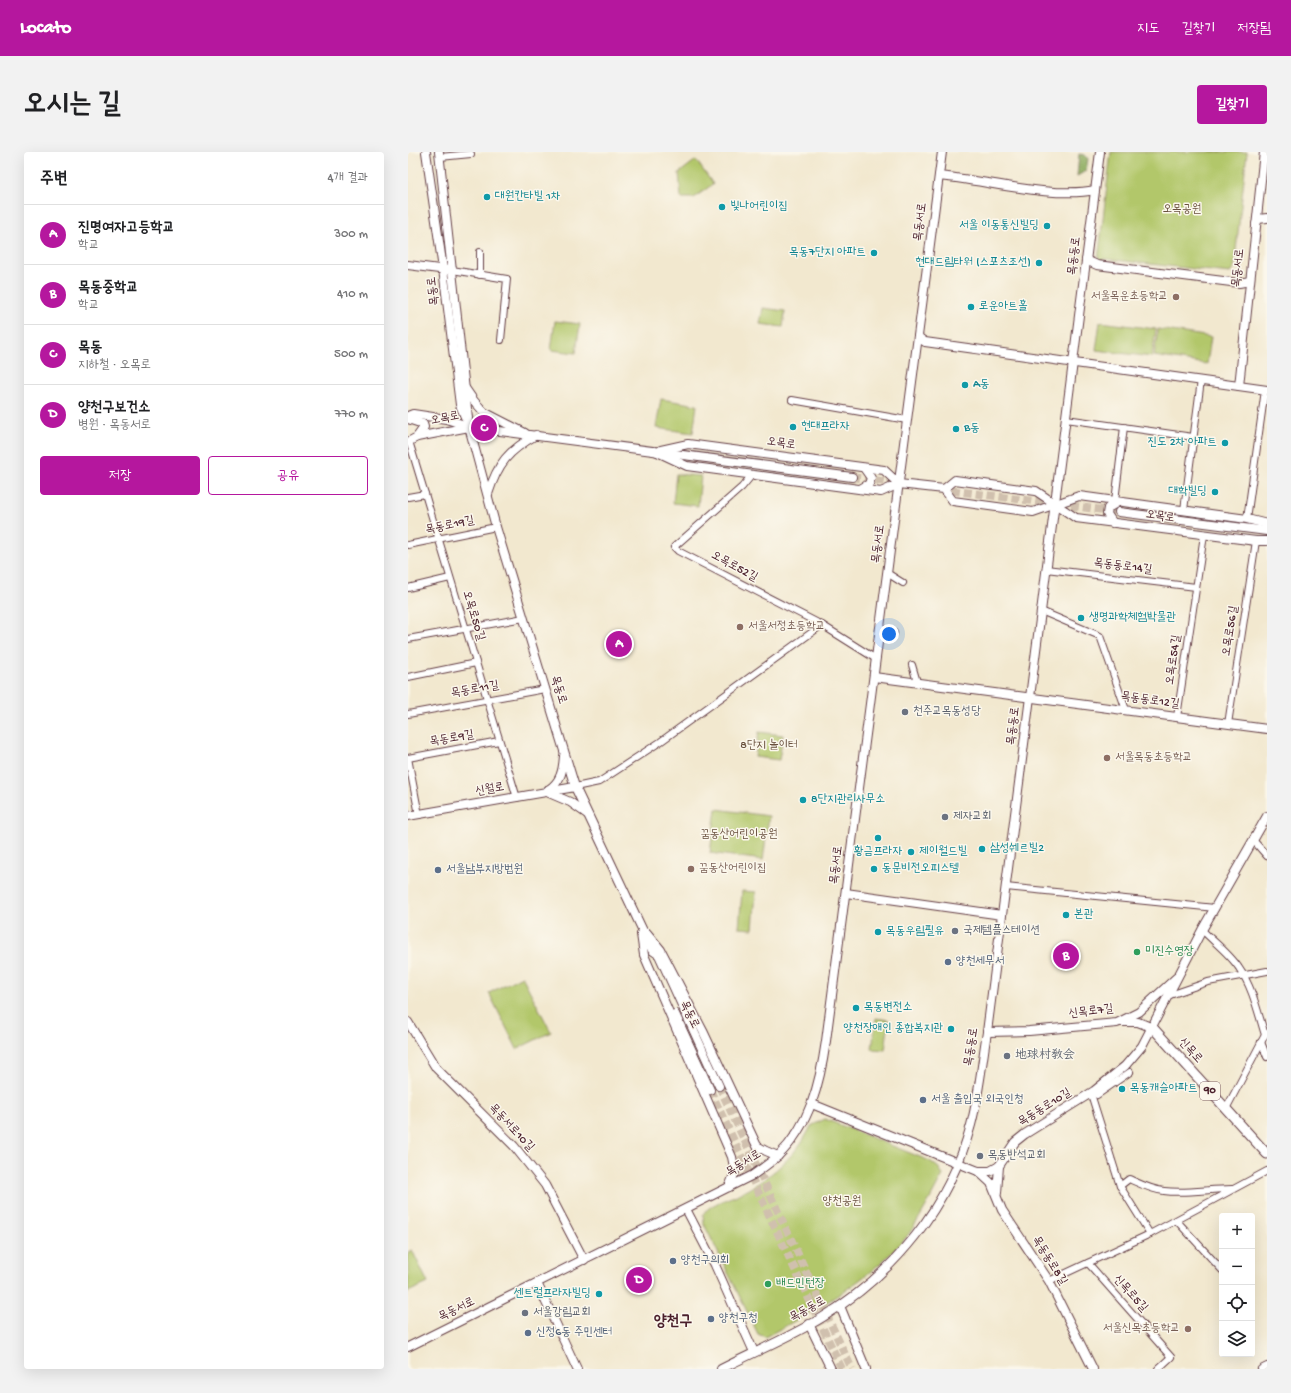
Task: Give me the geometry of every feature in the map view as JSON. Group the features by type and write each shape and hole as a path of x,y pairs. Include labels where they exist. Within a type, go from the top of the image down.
{"main road":[{"name":"목동로","path":"426,152 444,269 460,405 469,427"},
{"name":"목동서로","path":"408,1347 754,1175 778,1156 797,1132 812,1104 822,1069 942,152"},
{"name":"목동동로","path":"720,1369 809,1324 840,1306 882,1274 913,1240 931,1216 951,1181 971,1125 987,1032 1100,152"},
{"name":"목동서로","path":"1239,386 1264,152"},
{"name":"목동로","path":"440,154 463,385 469,427 496,527 575,787 652,950 659,955 719,1086"},
{"path":"939,176 1043,190 1083,192 1095,190"},
{"path":"1256,224 1258,219 1267,218"},
{"path":"1086,260 1097,265 1239,283 1250,281"},
{"path":"408,265 452,270"},
{"path":"918,337 925,342 1266,390"},
{"path":"463,385 484,412 514,426 527,434"},
{"path":"408,417 413,414 446,419 469,427"},
{"path":"408,417 423,424 424,427 411,440"},
{"name":"오목로","path":"411,440 469,427 852,478"},
{"path":"487,495 492,481 515,447 536,436"},
{"name":"오목로","path":"655,451 688,444 884,470 899,484"},
{"name":"오목로","path":"655,451 687,466 881,492 899,484 944,489 955,480 1036,491 1076,518 1256,542 1267,541"},
{"path":"859,489 865,487 870,482 870,474 864,468"},
{"name":"오목로","path":"944,489 953,501 1033,512 1079,496 1247,519 1267,524"},
{"path":"1113,522 1107,514 1108,508 1117,501"},
{"name":"오목로","path":"1119,512 1267,531"},
{"name":"목동동로12길","path":"874,677 1267,729"},
{"path":"565,753 563,769 558,782 546,792 569,801 589,815"},
{"name":"신월로","path":"408,816 575,787"},
{"path":"1117,1022 1138,1022 1153,1028 1202,930 1267,816"},
{"path":"846,893 1002,915"},
{"path":"640,925 661,950 703,1031 757,1146 778,1156"},
{"path":"640,925 644,955 732,1157 735,1172 729,1187"},
{"name":"목동로","path":"652,950 650,960 710,1090"},
{"name":"신목로7길","path":"987,1032 1029,1031 1117,1022 1139,1012 1181,972"},
{"name":"목동서로10길","path":"408,1022 436,1068 514,1146 546,1185 584,1260"},
{"name":"목동동로10길","path":"999,1166 1015,1142 1025,1134 1093,1092 1125,1066 1142,1046 1153,1028"},
{"name":"신목로","path":"1153,1028 1267,1154"},
{"path":"812,1104 956,1164 978,1171 990,1171 999,1166"},
{"path":"997,1194 999,1166"},
{"name":"목동동로8길","path":"978,1171 991,1183 997,1194 1002,1210 1048,1281 1093,1369"},
{"path":"686,1209 715,1265 754,1352"},
{"path":"537,1283 577,1369"},
{"path":"840,1306 866,1369"},
{"path":"809,1324 831,1369"}],"street":[{"path":"440,154 471,154"},
{"path":"480,252 480,275"},
{"path":"452,270 507,279 501,340"},
{"name":"오목로","path":"1184,510 1201,380"},
{"path":"1247,519 1266,390"},
{"path":"792,400 907,420"},
{"path":"1066,419 1193,437"},
{"path":"1117,501 1124,427"},
{"name":"오목로50길","path":"411,440 438,539 516,798"},
{"name":"오목로52길","path":"752,475 742,487 674,546 678,551 822,625 876,659"},
{"path":"408,498 425,494"},
{"name":"목동로19길","path":"408,545 496,527"},
{"name":"오목로54길","path":"1177,717 1204,535"},
{"name":"오목로56길","path":"1228,724 1256,542"},
{"name":"목동동로14길","path":"1046,569 1196,587"},
{"path":"887,573 903,583"},
{"path":"408,588 450,578"},
{"path":"1041,611 1100,636 1126,710"},
{"path":"408,639 465,630 524,618"},
{"path":"575,787 599,782 660,742 822,625"},
{"path":"879,638 894,633"},
{"path":"408,677 476,663"},
{"path":"912,665 917,682"},
{"name":"목동로11길","path":"408,714 545,689"},
{"name":"목동로9길","path":"408,758 499,741"},
{"path":"408,758 419,814"},
{"path":"1253,840 1267,856"},
{"path":"1006,887 1215,908"},
{"path":"1202,930 1244,975 1266,1033 1226,1109"},
{"path":"1170,995 1208,982 1267,971"},
{"path":"1261,1042 1267,1058"},
{"path":"1093,1092 1097,1095 1124,1080 1130,1072"},
{"name":"목동동로10길","path":"1093,1092 1120,1186 1150,1234"},
{"path":"1048,1281 1177,1221 1267,1171"},
{"path":"1120,1186 1129,1179 1163,1191 1185,1193 1234,1189"},
{"path":"1177,1221 1219,1267"},
{"name":"신목로5길","path":"1088,1263 1171,1357 1158,1369"},
{"path":"1261,1369 1267,1366"}],"green space":[{"name":"오목공원","path":"1111,152 1247,152 1234,268 1230,273 1105,259 1098,260"},
{"path":"1079,154 1085,155 1088,159 1086,171 1077,176"},
{"path":"696,160 713,184 694,198 681,198 679,173"},
{"path":"763,308 785,311 783,327 760,324"},
{"path":"555,321 580,324 576,353 551,350"},
{"path":"1100,322 1156,329 1152,357 1096,350"},
{"path":"1158,329 1211,337 1207,364 1154,356"},
{"path":"661,399 697,405 693,433 656,428"},
{"path":"676,474 701,476 698,506 673,503"},
{"name":"8단지 놀이터","path":"759,732 783,735 779,760 755,757"},
{"name":"꿈동산어린이공원","path":"716,809 769,816 763,860 710,853"},
{"path":"742,891 756,892 753,929 739,928"},
{"path":"522,976 551,1032 517,1049 489,993"},
{"path":"876,1018 889,1020 885,1050 872,1049"},
{"name":"양천공원","path":"825,1119 930,1161 939,1168 943,1175 925,1209 904,1240 873,1270 821,1306 765,1337 758,1334 704,1224 703,1214 711,1206 743,1192 763,1180 782,1164 799,1146 811,1126"},
{"path":"412,1250 428,1283 408,1292 408,1252"}],"tunnel":[{"path":"852,477 902,484"},
{"path":"940,489 1119,512"},
{"path":"719,1086 852,1369"},
{"path":"710,1090 842,1369"}],"place":[{"name":"대원칸타빌 1차","path":"487,197"},
{"name":"빛나어린이집","path":"722,207"},
{"name":"서울 이동통신빌딩","path":"1047,226"},
{"name":"목동7단지 아파트","path":"874,253"},
{"name":"현대드림타워 (스포츠조선)","path":"1039,263"},
{"name":"서울목운초등학교","path":"1176,297"},
{"name":"로운아트홀","path":"971,307"},
{"name":"A동","path":"965,385"},
{"name":"현대프라자","path":"793,427"},
{"name":"목동","path":"484,428"},
{"name":"B동","path":"956,429"},
{"name":"진도 2차 아파트","path":"1225,443"},
{"name":"대학빌딩","path":"1215,492"},
{"name":"생명과학체험박물관","path":"1081,618"},
{"name":"서울서정초등학교","path":"740,627"},
{"name":"진명여자고등학교","path":"619,644"},
{"name":"천주교목동성당","path":"905,712"},
{"name":"서울목동초등학교","path":"1107,758"},
{"name":"8단지관리사무소","path":"803,800"},
{"name":"제자교회","path":"945,817"},
{"name":"황금프라자","path":"878,838"},
{"name":"삼성쉐르빌2","path":"982,849"},
{"name":"제이월드빌","path":"911,852"},
{"name":"꿈동산어린이집","path":"691,869"},
{"name":"동문비전오피스텔","path":"874,869"},
{"name":"서울남부지방법원","path":"438,870"},
{"name":"본관","path":"1066,915"},
{"name":"국제템플스테이션","path":"955,931"},
{"name":"목동우림필유","path":"878,932"},
{"name":"미진수영장","path":"1137,952"},
{"name":"목동중학교","path":"1066,956"},
{"name":"양천세무서","path":"948,962"},
{"name":"목동변전소","path":"856,1008"},
{"name":"양천장애인 종합복지관","path":"951,1029"},
{"name":"地球村教会","path":"1007,1056"},
{"name":"목동캐슬아파트","path":"1122,1089"},
{"name":"서울 출입국 외국인청","path":"923,1100"},
{"name":"목동반석교회","path":"980,1156"},
{"name":"양천구의회","path":"673,1261"},
{"name":"양천구보건소","path":"639,1280"},
{"name":"배드민턴장","path":"768,1284"},
{"name":"센트럴프라자빌딩","path":"599,1294"},
{"name":"서울강림교회","path":"525,1313"},
{"name":"양천구청","path":"711,1319"},
{"name":"서울신목초등학교","path":"1188,1329"},
{"name":"신정6동 주민센터","path":"528,1333"}],"district":[{"name":"양천구","path":"673,1322"}]}
